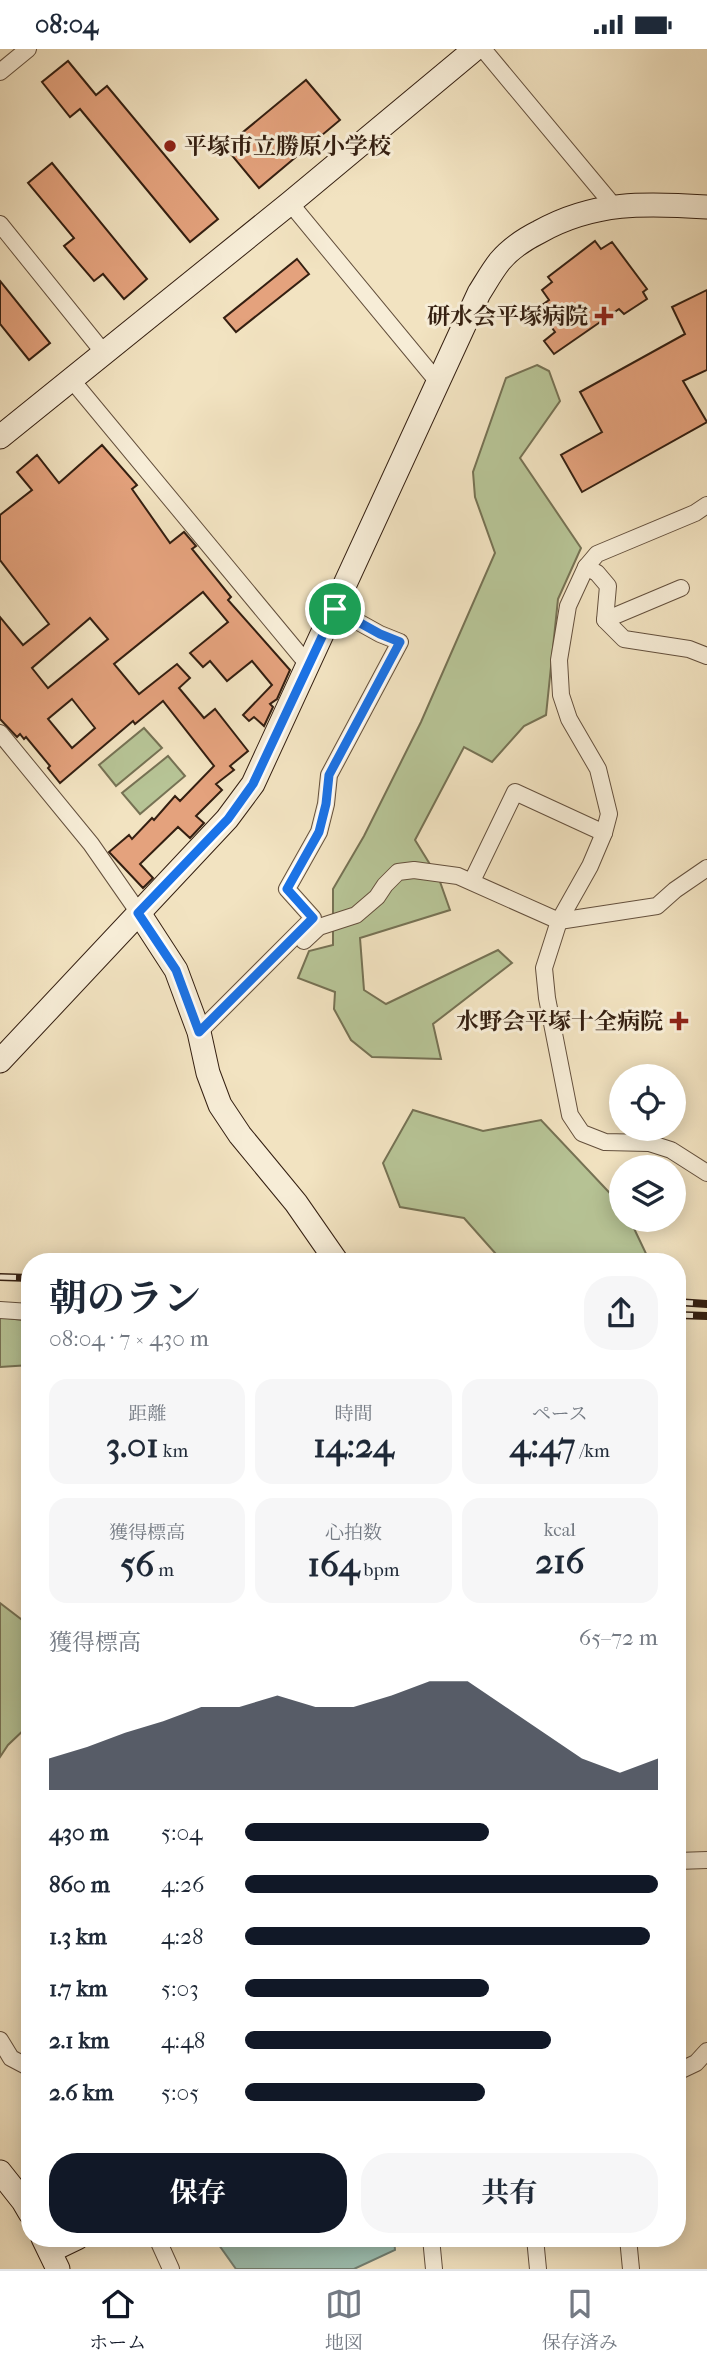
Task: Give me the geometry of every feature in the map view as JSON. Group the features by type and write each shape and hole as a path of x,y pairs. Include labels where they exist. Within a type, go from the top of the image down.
{"street":[{"path":"0,72 28,49"},
{"path":"0,437 290,203 475,49"},
{"path":"483,49 613,205"},
{"path":"290,203 438,381"},
{"path":"0,1061 228,819 253,784 479,293 500,260 526,239 564,218 613,205 707,207"},
{"path":"0,224 104,353"},
{"path":"71,379 309,666"},
{"path":"707,505 695,513 597,554 586,567 568,606 559,660 561,695 569,719 598,769 609,814 590,866 559,921 544,968 547,998 570,1115 582,1133 605,1142 649,1143 670,1150 707,1173"},
{"path":"586,567 597,573 608,586 605,620"},
{"path":"605,620 681,588"},
{"path":"199,1032 313,918 287,889 319,832 329,775 400,642 335,609"},
{"path":"605,620 624,639 689,649 707,656"},
{"path":"0,733 91,844 176,970 199,1032 208,1073 220,1105 240,1135 296,1203 331,1253"},
{"path":"471,881 514,792 604,833"},
{"path":"270,961 292,953 319,927 356,915 377,897 398,872 414,870 458,876 559,921 657,906 707,868"},
{"path":"0,1310 21,1311"},
{"path":"686,1861 707,1860"},
{"path":"0,2040 11,2058 21,2063"},
{"path":"686,2068 696,2063 707,2050"},
{"path":"0,2172 21,2198"},
{"path":"161,2247 171,2269"},
{"path":"432,2247 434,2269"},
{"path":"537,2247 538,2269"},
{"path":"629,2247 631,2269"}],"green space":[{"path":"537,365 549,371 560,401 520,458 581,548 558,599 546,715 524,726 492,762 464,747 415,840 439,879 450,910 360,938 364,990 386,1004 498,950 512,963 433,1024 441,1059 372,1057 351,1040 334,1009 335,992 298,978 309,951 333,945 333,889 364,836 421,722 495,553 475,497 473,472 506,378"},
{"path":"144,728 162,748 116,786 99,765"},
{"path":"168,756 185,776 140,814 122,793"},
{"path":"413,1110 483,1131 541,1120 609,1192 609,1232 636,1232 646,1253 495,1253 464,1218 400,1207 383,1163"},
{"path":"0,1317 21,1320 21,1366 0,1367"},
{"path":"0,1603 21,1619 21,1733 0,1757"}],"shaded area":[{"path":"220,2247 395,2247 395,2250 354,2269 236,2269"}],"building":[{"path":"68,61 96,95 107,86 218,219 190,242 80,109 70,117 42,82"},
{"path":"306,80 340,120 259,188 225,147"},
{"path":"52,163 147,279 124,299 103,274 94,281 64,246 74,238 28,183"},
{"path":"595,241 601,249 612,242 647,289 643,292 647,299 624,314 619,309 554,354 544,341 555,332 538,308 549,300 542,290 552,282 548,277"},
{"path":"297,259 309,274 236,332 224,318"},
{"path":"0,281 50,343 29,360 0,324"},
{"path":"707,290 707,370 683,381 707,422 582,492 561,455 602,432 580,392 685,334 672,307"},
{"path":"102,445 137,485 132,489 170,543 184,532 196,546 192,549 231,597 228,600 290,670 277,699 270,704 273,707 264,726 254,717 249,721 243,715 272,685 252,661 227,681 210,661 203,667 190,653 228,622 203,592 114,664 139,694 177,664 190,678 179,688 204,718 215,709 248,751 230,766 234,770 216,784 222,790 196,816 204,823 190,838 178,827 140,864 153,878 143,888 109,852 129,835 132,839 152,818 154,820 175,796 180,801 214,766 163,701 135,724 133,721 60,783 26,737 24,739 20,734 17,737 0,719 0,617 23,645 49,624 0,560 0,515 32,490 17,472 37,455 59,483","holes":["90,618 108,639 48,688 32,668","72,699 95,728 72,748 48,719"]}],"railway":[{"path":"0,1277 21,1278"},
{"path":"686,1303 707,1304"},
{"path":"686,1315 707,1316"}],"place":[{"name":"平塚市立勝原小学校","path":"170,146"},
{"name":"研水会平塚病院","path":"604,316"},
{"name":"水野会平塚十全病院","path":"679,1021"}],"route":[{"path":"335,609 400,642 329,775 319,832 287,889 313,918 199,1032 176,970 138,913 228,819 253,784 335,609"}]}
